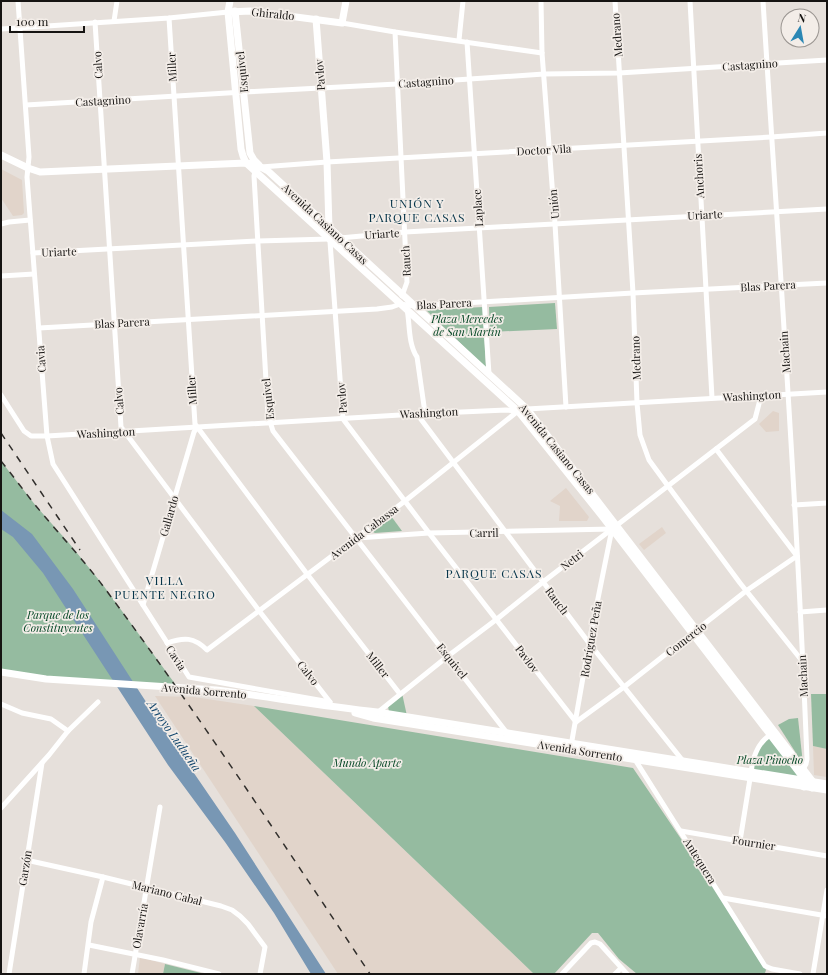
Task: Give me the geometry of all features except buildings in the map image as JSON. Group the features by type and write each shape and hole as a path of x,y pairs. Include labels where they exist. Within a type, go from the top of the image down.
{"main road":[{"name":"Esquivel","path":"230,1 240,92 250,153 258,169"},
{"path":"342,23 346,1"},
{"name":"Ghiraldo","path":"232,11 250,11 342,23"},
{"name":"Pavlov","path":"316,19 329,228"},
{"name":"Esquivel","path":"240,92 241,149 246,163"},
{"path":"1,155 40,172 246,163"},
{"name":"Avenida Casiano Casas","path":"246,163 258,169 329,228 527,409 614,527 801,772 804,784"},
{"name":"Avenida Casiano Casas","path":"258,169 329,239 518,411 614,527"},
{"name":"Avenida Casiano Casas","path":"695,632 770,735 812,785"},
{"name":"Avenida Sorrento","path":"1,672 46,679 240,693 332,704 375,715 804,784 827,784"},
{"name":"Avenida Sorrento","path":"812,785 827,790"}],"street":[{"name":"Cavia","path":"18,1 30,157 28,168 34,274 47,436 53,464 189,677 332,704"},
{"path":"114,21 117,1"},
{"path":"459,40 463,1"},
{"name":"Unión","path":"541,1 542,53 555,224 566,407"},
{"name":"Medrano","path":"615,1 633,293 637,403 640,436 649,460 746,591 803,662"},
{"name":"Anchoris","path":"690,1 712,398"},
{"name":"Machain","path":"763,1 788,394 803,662 807,759 801,772"},
{"name":"Ghiraldo","path":"1,29 169,18 232,11"},
{"name":"Miller","path":"169,18 195,424 307,574 400,694"},
{"name":"Calvo","path":"95,22 121,427 260,612 332,704"},
{"name":"Ghiraldo","path":"342,23 542,53"},
{"name":"Rauch","path":"394,32 407,282 402,295"},
{"name":"Laplace","path":"467,42 489,374"},
{"name":"Castagnino","path":"26,105 321,87 470,80 544,74 619,73 827,60"},
{"name":"Doctor Vila","path":"258,169 326,162 771,137 827,132"},
{"name":"Esquivel","path":"258,169 254,176 268,415 273,431 448,656 507,736"},
{"name":"Uriarte","path":"33,253 258,241 329,239 404,232 827,209"},
{"path":"1,224 30,220"},
{"name":"Pavlov","path":"329,228 343,419 429,533 576,722"},
{"path":"1,276 34,274"},
{"name":"Blas Parera","path":"39,328 335,311 377,310 404,306 827,283"},
{"path":"402,295 414,352 417,357 425,413"},
{"name":"Washington","path":"1,396 24,431 31,436 47,436 425,413 506,410 518,411 527,409 827,392"},
{"name":"Netri","path":"375,715 448,656 497,620 543,582 755,419 761,396"},
{"name":"Avenida Cabassa","path":"166,643 179,639 189,639 199,642 208,650 405,501 518,411"},
{"name":"Rauch","path":"417,414 682,764"},
{"name":"Gallardo","path":"143,605 194,432 197,428"},
{"path":"716,449 797,556"},
{"path":"794,505 827,503"},
{"name":"Carril","path":"356,538 429,533 506,532 614,527"},
{"name":"Rodríguez Peña","path":"571,746 589,643 614,527"},
{"name":"Comercio","path":"576,722 624,687 746,591 797,556"},
{"path":"800,612 827,610"},
{"path":"1,808 42,763 68,731 98,702"},
{"path":"1,704 22,713 51,719 68,731"},
{"path":"740,841 753,760 757,748 762,741 770,735"},
{"name":"Antequera","path":"634,756 766,966 768,968 800,974"},
{"name":"Garzón","path":"9,974 42,763"},
{"name":"Olavarría","path":"132,974 160,807"},
{"name":"Fournier","path":"681,831 827,856"},
{"name":"Mariano Cabal","path":"26,860 103,877 232,910 248,924 265,947 260,974"},
{"path":"84,974 91,922 103,877"},
{"path":"813,974 825,915 827,890"},
{"path":"723,898 825,915"},
{"path":"562,974 591,943 595,942 600,944 627,974"},
{"path":"89,944 135,953 219,974"},
{"path":"616,974 621,968"}],"shaded area":[{"path":"1,169 22,180 24,213 22,215 13,216 1,198"},
{"path":"773,411 779,413 779,431 766,432 759,424"},
{"path":"566,488 589,517 587,521 559,521 560,506 550,501"},
{"path":"662,527 666,533 644,550 639,544"},
{"path":"155,696 194,697 254,706 534,974 338,974"},
{"path":"813,746 827,749 827,777 814,775"},
{"path":"140,957 165,964 163,974 138,974"}],"green space":[{"name":"Plaza Mercedes de San Martín","path":"555,303 557,329 490,332 489,307"},
{"name":"Plaza Mercedes de San Martín","path":"483,307 486,368 426,310"},
{"name":"Parque de los Constituyentes","path":"1,461 36,506 103,585 178,688 1,672"},
{"path":"391,516 402,531 373,532 373,530"},
{"path":"402,693 407,716 389,712 388,706"},
{"path":"811,694 827,694 827,749 813,746"},
{"name":"Mundo Aparte","path":"254,706 633,768 719,895 766,970 765,973 770,974 637,974 619,959 598,933 592,933 554,974 534,974"},
{"path":"798,718 803,764 778,725 789,719"},
{"name":"Plaza Pinocho","path":"770,735 805,780 751,772 757,748"},
{"path":"165,964 205,974 163,974"}],"water":[{"name":"Arroyo Ludueña","path":"1,510 32,534 73,589 161,725 235,833 326,974 311,974 274,913 225,842 168,765 43,573 13,537 1,529"}],"waterway":[{"path":"155,717 165,719"}],"railway":[{"path":"1,433 80,550"},
{"path":"1,461 36,506 95,576 138,633 239,778 370,974"}],"district":[{"name":"UNIÓN Y PARQUE CASAS","path":"417,211"},
{"name":"PARQUE CASAS","path":"494,574"},
{"name":"VILLA PUENTE NEGRO","path":"165,588"}]}
